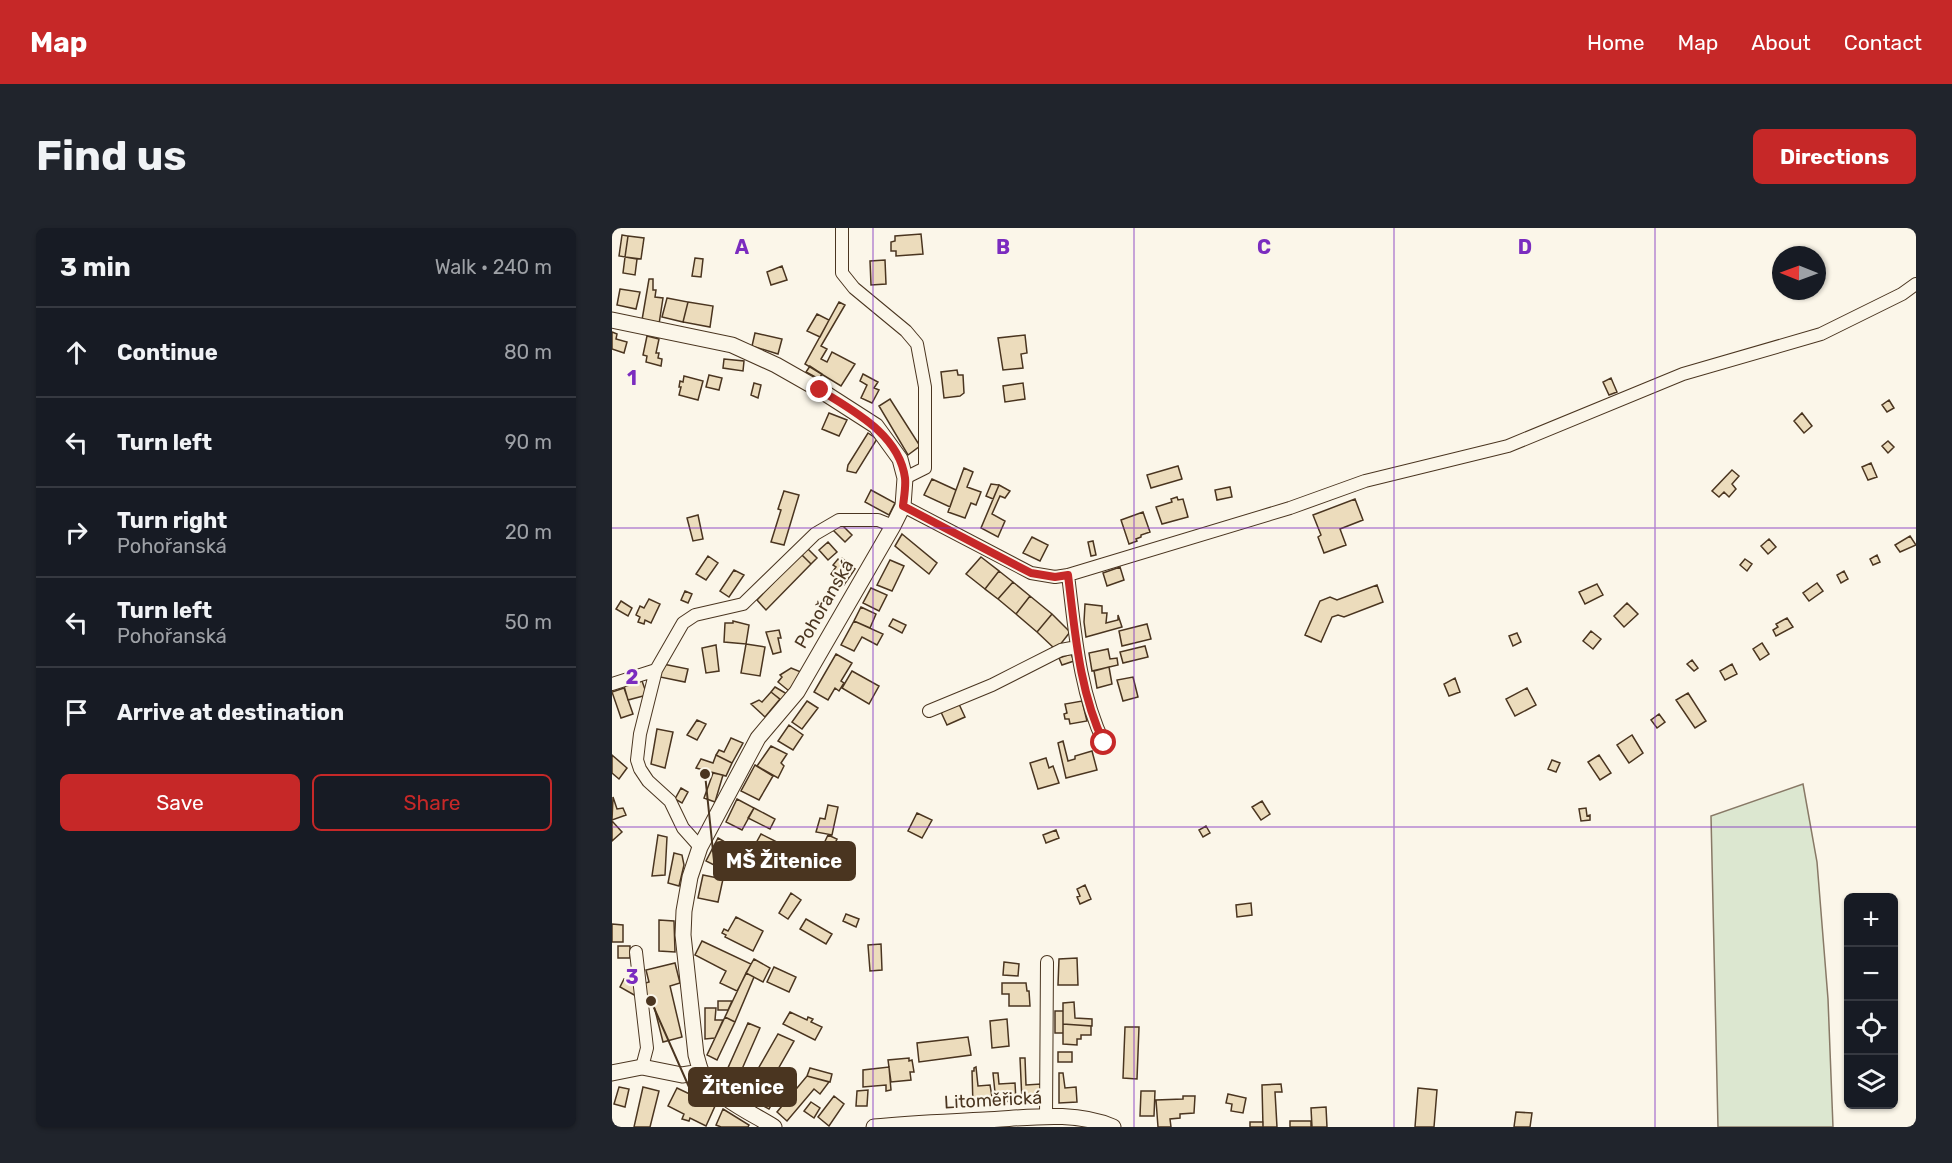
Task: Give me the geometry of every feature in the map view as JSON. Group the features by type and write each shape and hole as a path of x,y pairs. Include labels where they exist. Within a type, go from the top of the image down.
{"street":[{"path":"842,228 842,273 854,288 906,331 917,344 925,387 925,468 905,478"},
{"path":"903,506 1031,573 1055,577 1068,575 1290,508 1365,481 1508,446 1683,374 1821,334 1902,294 1916,284"},
{"name":"Pohořanská","path":"612,320 732,345 776,365 876,426 900,459 905,478 903,506 893,526 797,692 758,738 700,847 690,877 684,911 683,934 696,1055 701,1072"},
{"path":"700,847 683,828 670,801 648,782 637,760 640,734 656,670 683,623 695,615 743,604 815,534 832,523 849,519 878,520 893,526"},
{"path":"1068,575 1077,647 1086,693 1095,724 1104,743"},
{"path":"929,711 992,685 1061,650 1077,647"},
{"path":"612,684 656,670"},
{"path":"636,952 647,1048 642,1067"},
{"path":"1046,1117 1047,962"},
{"path":"612,1073 642,1067 682,1074 701,1072 711,1085 728,1098 774,1127"},
{"name":"Litoměřická","path":"874,1127 1046,1117 1074,1117 1113,1127"}],"green space":[{"path":"1803,784 1817,862 1828,999 1833,1127 1718,1127 1711,816"}],"building":[{"path":"921,234 923,254 896,256 896,251 891,251 891,242 895,241 895,236"},
{"path":"622,235 628,236 625,257 619,256"},
{"path":"628,236 644,238 641,259 625,257"},
{"path":"625,257 637,259 635,275 623,273"},
{"path":"695,258 703,259 701,277 692,276"},
{"path":"885,260 886,284 871,285 870,261"},
{"path":"782,266 787,280 771,285 767,272"},
{"path":"649,279 653,279 655,297 663,298 659,324 642,320"},
{"path":"620,289 640,292 636,309 617,305"},
{"path":"667,298 688,302 683,322 662,317"},
{"path":"688,302 713,306 710,327 683,322"},
{"path":"839,302 845,305 821,346 827,349 821,359 827,362 832,352 855,364 841,386 805,364"},
{"path":"817,314 829,320 820,337 807,331"},
{"path":"612,332 617,334 616,339 627,342 624,353 612,349"},
{"path":"755,333 782,339 778,354 752,346"},
{"path":"1025,335 1027,353 1021,354 1023,368 1003,370 998,338"},
{"path":"647,336 659,339 656,353 659,353 658,358 662,359 661,366 646,362 647,356 643,355"},
{"path":"724,359 744,361 743,371 723,368"},
{"path":"810,366 822,374 819,379 806,372"},
{"path":"957,370 958,375 963,375 964,393 960,396 944,398 941,372"},
{"path":"863,374 878,382 874,388 879,390 872,403 861,398 867,385 860,381"},
{"path":"709,375 722,378 719,390 706,387"},
{"path":"684,376 703,381 698,400 679,395 680,381 683,382"},
{"path":"1611,378 1617,392 1609,395 1603,382"},
{"path":"754,383 761,385 758,398 751,395"},
{"path":"1023,383 1025,399 1005,402 1003,386"},
{"path":"890,399 920,446 908,455 879,406"},
{"path":"1889,400 1894,408 1887,412 1882,405"},
{"path":"829,413 847,420 839,436 822,429"},
{"path":"1802,413 1812,426 1804,433 1794,421"},
{"path":"868,433 877,439 856,473 847,471 848,465"},
{"path":"1888,441 1894,447 1888,453 1882,446"},
{"path":"1871,463 1877,477 1868,480 1862,467"},
{"path":"1178,466 1182,479 1151,488 1147,475"},
{"path":"964,468 973,472 967,487 981,492 976,505 971,503 965,518 948,512"},
{"path":"1732,470 1739,476 1732,484 1736,489 1729,497 1724,492 1719,497 1712,491"},
{"path":"932,479 956,490 950,507 924,495"},
{"path":"991,484 999,485 993,499 986,496"},
{"path":"999,485 1010,491 1005,498 1000,496 992,514 1005,521 998,537 981,528"},
{"path":"1230,487 1232,497 1217,500 1215,490"},
{"path":"871,490 895,503 889,515 865,502"},
{"path":"784,491 799,495 784,545 771,542"},
{"path":"1177,497 1178,500 1183,499 1188,517 1162,524 1156,507 1172,502 1171,499"},
{"path":"1355,499 1363,520 1340,529 1346,545 1324,553 1318,537 1321,535 1313,515"},
{"path":"1143,512 1150,532 1141,535 1136,539 1137,541 1129,544 1121,520"},
{"path":"698,515 703,539 693,541 687,518"},
{"path":"840,523 852,535 845,542 832,529"},
{"path":"902,534 937,563 929,574 895,546"},
{"path":"1910,536 1916,545 1900,552 1895,545"},
{"path":"1032,537 1048,545 1040,561 1023,553"},
{"path":"1769,539 1776,547 1768,554 1761,546"},
{"path":"1093,541 1096,555 1091,556 1088,542"},
{"path":"828,542 837,552 828,560 819,550"},
{"path":"808,549 817,558 811,564 801,554"},
{"path":"801,554 811,564 766,610 757,600"},
{"path":"1877,555 1880,562 1873,565 1870,559"},
{"path":"708,556 718,563 706,580 696,574"},
{"path":"981,557 999,571 985,589 966,574"},
{"path":"842,558 855,569 844,585 831,574 836,567 833,565"},
{"path":"1745,559 1752,564 1747,571 1740,565"},
{"path":"890,560 904,566 892,591 877,585"},
{"path":"1120,567 1124,580 1107,586 1103,573"},
{"path":"734,570 744,575 729,597 720,591"},
{"path":"999,571 1013,582 998,599 985,589"},
{"path":"1844,571 1848,579 1841,583 1837,575"},
{"path":"1013,582 1030,596 1016,614 998,599"},
{"path":"1817,583 1823,591 1809,601 1803,593"},
{"path":"1597,584 1603,595 1585,604 1579,592"},
{"path":"1377,585 1383,602 1344,617 1338,615 1332,617 1321,642 1305,635 1320,601 1330,597 1337,600"},
{"path":"871,588 887,595 879,611 863,603"},
{"path":"685,591 692,594 688,603 681,600"},
{"path":"1030,596 1052,614 1037,632 1016,614"},
{"path":"649,599 660,604 651,623 645,620 644,624 638,622 640,617 636,615 640,606 644,608"},
{"path":"621,601 632,608 628,616 616,609"},
{"path":"1627,603 1638,614 1624,627 1614,616"},
{"path":"1085,604 1102,606 1102,613 1107,613 1106,623 1118,620 1118,615 1122,627 1086,637"},
{"path":"861,607 876,614 870,628 854,621"},
{"path":"1052,614 1070,632 1056,650 1037,632"},
{"path":"1787,618 1793,627 1776,636 1773,630 1778,627 1776,624"},
{"path":"893,619 906,625 902,633 889,626"},
{"path":"733,621 749,625 746,644 724,642 725,623 733,623"},
{"path":"854,621 883,634 877,645 862,637 854,651 841,645"},
{"path":"1147,624 1151,639 1122,646 1119,631"},
{"path":"779,630 781,652 773,654 766,632"},
{"path":"1591,631 1601,639 1593,649 1583,641"},
{"path":"1517,633 1521,642 1513,646 1509,636"},
{"path":"1762,643 1769,654 1760,660 1753,649"},
{"path":"746,644 765,647 760,676 741,673"},
{"path":"716,645 719,671 706,673 702,648"},
{"path":"1145,646 1148,657 1123,663 1120,652"},
{"path":"1108,649 1110,659 1117,658 1118,665 1092,671 1089,653"},
{"path":"836,654 852,663 841,681 844,683 839,691 835,688 828,700 814,692"},
{"path":"1071,654 1074,661 1062,665 1059,658"},
{"path":"1692,660 1698,668 1694,671 1687,664"},
{"path":"663,664 688,669 685,682 660,677"},
{"path":"1732,664 1737,674 1725,680 1720,671"},
{"path":"1109,667 1112,684 1097,688 1094,671"},
{"path":"791,668 801,672 789,691 778,682 782,677 780,675"},
{"path":"852,671 879,686 869,704 842,688"},
{"path":"1133,677 1138,697 1123,701 1117,680"},
{"path":"1455,678 1460,692 1449,696 1444,684"},
{"path":"642,681 647,695 628,700 624,686"},
{"path":"775,687 787,694 782,701 771,692"},
{"path":"624,688 633,714 621,718 612,692"},
{"path":"1527,688 1536,705 1515,716 1506,699"},
{"path":"771,692 780,699 765,717 751,704 759,700 762,702"},
{"path":"1688,693 1706,721 1695,728 1676,700"},
{"path":"807,701 818,708 802,729 792,722"},
{"path":"1082,701 1087,721 1070,724 1069,719 1065,719 1064,714 1067,713 1065,704"},
{"path":"958,702 965,717 947,725 940,710"},
{"path":"1659,714 1665,722 1657,728 1651,720"},
{"path":"697,720 706,724 697,740 687,735"},
{"path":"789,725 803,735 793,750 778,741"},
{"path":"657,729 673,732 665,768 651,764"},
{"path":"1632,735 1643,753 1629,763 1617,745"},
{"path":"731,738 743,743 732,763 716,755 719,750 724,752"},
{"path":"1063,741 1068,761 1075,759 1075,756 1092,751 1097,770 1066,778 1058,743"},
{"path":"771,746 787,754 781,763 784,766 778,778 757,766"},
{"path":"612,755 627,768 619,779 612,773"},
{"path":"716,755 732,763 726,776 696,768 701,759 713,763"},
{"path":"1599,755 1611,773 1600,780 1588,762"},
{"path":"1046,758 1049,768 1053,766 1059,783 1038,789 1030,763"},
{"path":"1552,760 1560,763 1556,772 1548,769"},
{"path":"755,765 773,776 759,800 741,791"},
{"path":"713,773 723,775 715,802 704,798"},
{"path":"681,788 688,792 682,803 675,799"},
{"path":"613,797 617,809 623,808 626,815 612,820"},
{"path":"737,799 754,808 742,830 726,822"},
{"path":"1262,801 1270,814 1261,820 1252,807"},
{"path":"828,805 838,807 832,835 816,832 820,818 825,819"},
{"path":"754,808 775,819 770,829 748,818"},
{"path":"1586,808 1590,820 1581,821 1579,809"},
{"path":"917,813 932,820 922,838 908,831"},
{"path":"612,821 622,832 612,841"},
{"path":"1206,826 1210,833 1203,837 1199,830"},
{"path":"1056,830 1059,838 1046,843 1043,835"},
{"path":"761,834 777,842 766,863 750,854"},
{"path":"658,835 667,837 665,875 652,876"},
{"path":"828,835 837,839 829,856 820,852"},
{"path":"718,838 725,842 723,845 730,853 727,859 741,866 736,876 706,861"},
{"path":"674,853 682,855 684,865 679,886 668,883"},
{"path":"703,875 723,879 718,902 698,898"},
{"path":"1085,885 1091,899 1080,904 1077,889"},
{"path":"791,893 801,900 788,919 779,913"},
{"path":"1251,903 1252,915 1237,917 1236,905"},
{"path":"846,914 859,919 856,927 843,921"},
{"path":"736,917 763,931 753,951 725,937 726,935 722,933 724,929 728,931"},
{"path":"806,919 832,934 826,944 800,929"},
{"path":"659,920 674,921 675,952 659,951"},
{"path":"612,924 623,925 623,942 612,942"},
{"path":"702,941 751,964 737,991 720,983 726,971 695,955"},
{"path":"881,944 882,970 870,971 868,945"},
{"path":"618,946 630,946 630,958 618,958"},
{"path":"1077,958 1078,985 1058,985 1059,959"},
{"path":"754,959 770,968 763,982 746,973"},
{"path":"1004,962 1019,964 1018,976 1003,975"},
{"path":"675,963 680,983 670,986 682,1037 663,1042 653,1002 647,1003 642,984 649,982 646,970"},
{"path":"774,967 796,977 789,992 767,982"},
{"path":"746,973 754,977 735,1022 725,1017"},
{"path":"624,979 634,984 636,996 620,987"},
{"path":"1002,983 1026,983 1030,1006 1009,1006 1009,994 1002,994"},
{"path":"718,1001 732,1001 728,1010 718,1010"},
{"path":"1074,1002 1075,1018 1092,1019 1092,1026 1063,1024 1063,1003"},
{"path":"705,1008 716,1008 715,1020 723,1020 715,1038 705,1039"},
{"path":"1055,1011 1063,1011 1063,1033 1055,1033"},
{"path":"790,1012 807,1020 808,1017 813,1019 811,1022 822,1027 815,1040 783,1024"},
{"path":"725,1017 735,1022 717,1060 707,1055"},
{"path":"1007,1019 1009,1046 992,1048 990,1021"},
{"path":"748,1023 760,1028 735,1085 723,1079"},
{"path":"1063,1024 1091,1026 1091,1035 1081,1035 1081,1039 1077,1039 1077,1045 1063,1044"},
{"path":"1125,1027 1139,1027 1137,1079 1123,1078"},
{"path":"778,1034 794,1041 774,1076 758,1069"},
{"path":"968,1037 971,1055 919,1062 917,1043"},
{"path":"1058,1052 1072,1052 1072,1062 1058,1062"},
{"path":"909,1058 909,1061 912,1060 914,1072 910,1072 911,1080 891,1082 888,1060"},
{"path":"1020,1058 1025,1058 1026,1085 1041,1084 1042,1100 1022,1101"},
{"path":"889,1067 891,1090 886,1091 886,1085 863,1087 863,1070"},
{"path":"976,1067 978,1086 990,1085 993,1103 973,1106 972,1071"},
{"path":"810,1068 832,1074 830,1082 807,1076"},
{"path":"758,1069 771,1074 763,1084 779,1092 769,1109 743,1095"},
{"path":"993,1073 998,1073 999,1084 1015,1083 1016,1101 996,1102"},
{"path":"1059,1073 1063,1073 1065,1088 1076,1087 1077,1102 1059,1103"},
{"path":"807,1076 829,1082 820,1094 814,1089 787,1121 777,1112"},
{"path":"1281,1084 1282,1092 1275,1092 1277,1127 1263,1127 1262,1085"},
{"path":"619,1087 629,1089 625,1107 614,1104"},
{"path":"643,1087 659,1091 650,1127 634,1127"},
{"path":"677,1088 715,1106 706,1126 690,1118 689,1121 682,1119 684,1114 668,1106"},
{"path":"1418,1088 1437,1090 1434,1127 1415,1127"},
{"path":"868,1090 867,1106 856,1106 857,1091"},
{"path":"1141,1091 1155,1091 1154,1116 1140,1116"},
{"path":"1228,1094 1246,1098 1243,1113 1231,1111 1232,1104 1226,1103"},
{"path":"834,1096 844,1104 829,1126 818,1117"},
{"path":"1183,1096 1195,1096 1194,1113 1180,1114 1180,1118 1170,1119 1171,1127 1158,1127 1156,1100 1183,1099"},
{"path":"811,1102 820,1108 814,1118 804,1111"},
{"path":"1326,1107 1327,1127 1312,1127 1311,1108"},
{"path":"723,1109 749,1125 748,1127 716,1125"},
{"path":"1516,1112 1532,1113 1530,1127 1514,1127"},
{"path":"1290,1121 1311,1121 1311,1127 1290,1127"},
{"path":"1250,1122 1263,1122 1263,1127 1250,1127"}],"place":[{"name":"MŠ Žitenice","path":"705,774"},
{"name":"Žitenice","path":"651,1001"}],"route":[{"path":"820,390 876,426 900,459 905,478 903,506 1031,573 1055,577 1068,575 1077,647 1086,693 1095,724 1104,743"}]}
